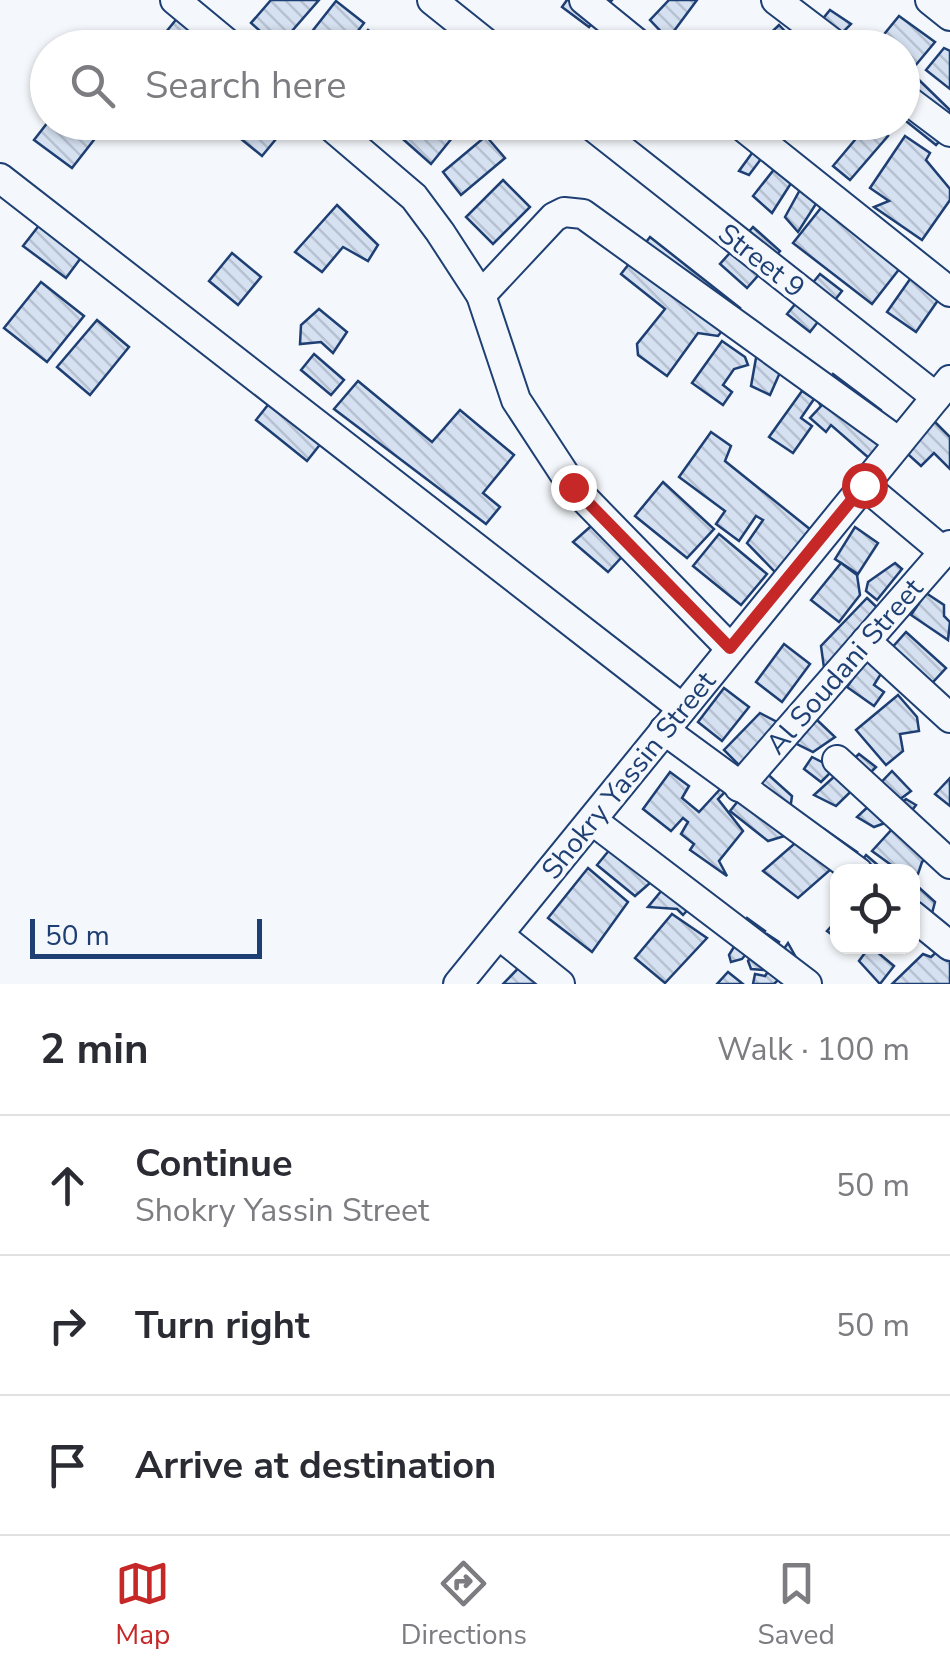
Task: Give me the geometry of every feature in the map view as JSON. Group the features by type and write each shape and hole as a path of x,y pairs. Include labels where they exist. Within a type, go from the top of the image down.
{"street":[{"path":"174,0 211,30"},
{"path":"432,0 470,30"},
{"path":"584,0 622,30"},
{"path":"776,0 815,30"},
{"path":"930,0 950,16"},
{"path":"920,110 950,132"},
{"path":"347,140 414,196 481,294 516,400 573,487 730,648"},
{"name":"Street 9","path":"611,140 943,388"},
{"path":"760,140 950,292"},
{"path":"0,178 682,708"},
{"path":"481,294 554,217 564,212 582,214 899,442"},
{"name":"Shokry Yassin Street","path":"458,984 943,388"},
{"path":"864,485 947,548"},
{"name":"Al Soudani Street","path":"738,787 947,548"},
{"path":"866,641 950,718"},
{"path":"664,730 847,864"},
{"path":"837,760 950,864"},
{"path":"593,821 807,984"},
{"path":"920,922 950,946"},
{"path":"499,935 560,984"}],"building":[{"path":"192,0 221,20 213,30 168,30"},
{"path":"271,0 319,0 293,30 259,30 251,23"},
{"path":"567,0 612,0 589,27 562,7"},
{"path":"669,0 697,0 675,30 659,30 650,20"},
{"path":"336,1 364,23 359,30 313,30"},
{"path":"830,10 851,24 845,30 814,30"},
{"path":"899,16 918,30 888,30"},
{"path":"920,31 935,42 920,60"},
{"path":"944,48 950,51 950,89 926,70"},
{"path":"920,81 950,110 950,130 936,145 920,132"},
{"path":"34,140 94,140 72,168"},
{"path":"242,140 275,140 262,156"},
{"path":"404,140 450,140 431,164"},
{"path":"481,140 489,140 505,158 461,195 443,172"},
{"path":"855,140 885,140 850,180 833,166"},
{"path":"902,140 911,140 930,153 926,160 950,189 950,200 922,240 874,207 889,201 870,188"},
{"path":"755,149 764,155 749,175 739,171"},
{"path":"787,153 802,166 772,213 753,196"},
{"path":"812,168 830,182 798,232 785,217"},
{"path":"503,180 530,207 493,244 466,217"},
{"path":"832,194 911,254 872,304 793,243"},
{"path":"337,205 378,245 368,261 343,247 322,272 295,252"},
{"path":"44,219 86,251 66,278 23,246"},
{"path":"753,227 780,251 747,288 720,264"},
{"path":"650,237 740,308 718,336 698,333 667,376 638,355 637,344 665,309 621,274"},
{"path":"232,253 261,277 238,305 209,281"},
{"path":"922,262 950,283 916,332 887,312"},
{"path":"820,274 842,291 810,332 787,314"},
{"path":"41,282 84,316 47,362 4,328"},
{"path":"319,309 347,332 333,353 321,342 300,344 301,325"},
{"path":"97,320 129,347 90,395 57,367"},
{"path":"722,341 745,357 748,365 734,369 723,385 732,392 723,405 692,383"},
{"path":"765,350 782,368 770,395 751,386 756,358"},
{"path":"314,354 344,380 331,395 301,370"},
{"path":"833,374 881,410 880,448 870,459 831,425 826,432 810,418 821,406 815,396"},
{"path":"358,381 432,442 460,410 514,455 483,493 500,507 486,524 334,409"},
{"path":"802,391 814,399 801,418 812,426 793,453 769,437"},
{"path":"275,396 326,437 307,461 256,420"},
{"path":"929,416 950,437 950,469 934,453 921,466 900,447"},
{"path":"711,432 731,446 725,461 811,530 776,573 747,543 763,520 756,516 739,541 716,524 725,511 679,477"},
{"path":"663,482 714,529 687,558 635,516"},
{"path":"598,520 631,547 608,572 573,542"},
{"path":"855,527 878,543 858,574 835,559"},
{"path":"719,534 767,574 741,605 693,566"},
{"path":"841,563 857,575 860,595 839,622 811,600"},
{"path":"895,563 902,569 877,600 866,591 868,582"},
{"path":"926,593 944,605 944,616 950,622 948,640 911,615"},
{"path":"867,598 882,612 825,675 821,646"},
{"path":"906,632 946,668 922,694 882,659"},
{"path":"784,644 810,664 782,702 756,682"},
{"path":"866,660 882,672 874,685 884,692 874,706 847,687"},
{"path":"724,688 749,707 722,741 698,722"},
{"path":"898,695 917,717 919,731 900,734 903,751 886,765 856,730"},
{"path":"760,713 785,726 743,769 724,750"},
{"path":"816,719 835,737 813,752 795,743"},
{"path":"832,751 848,755 821,782 804,769 812,757 822,762"},
{"path":"859,754 876,767 836,806 814,795"},
{"path":"763,770 792,796 790,810 801,831 768,841 730,811"},
{"path":"892,771 911,791 899,800 872,792"},
{"path":"670,772 689,786 682,798 699,812 723,786 728,789 718,799 743,831 719,861 727,876 690,850 694,844 681,834 688,822 683,818 671,831 643,809"},
{"path":"950,778 950,806 935,794"},
{"path":"906,799 916,805 910,813 935,850 920,868 920,864 890,864 872,851 893,828 885,823 874,827 857,817 873,802 887,815"},
{"path":"824,829 857,852 846,864 830,864 830,870 798,898 763,871 801,838 811,844"},
{"path":"625,831 665,870 635,896 597,865"},
{"path":"866,855 877,864 860,864"},
{"path":"588,868 628,902 592,952 548,918"},
{"path":"677,872 703,893 683,915 677,909 648,907"},
{"path":"920,888 935,902 931,917 920,925"},
{"path":"672,914 707,938 665,983 635,958"},
{"path":"747,918 765,931 742,959 731,962 729,955 737,942 731,937"},
{"path":"767,934 779,942 763,970 751,969 748,961"},
{"path":"950,940 950,984 892,984 923,954 931,957"},
{"path":"788,943 798,961 774,984 753,984 755,974 765,976"},
{"path":"535,951 540,984 503,984"},
{"path":"864,954 880,954 894,966 880,984 859,961"},
{"path":"728,972 743,984 717,984"}],"route":[{"path":"573,487 730,648 864,485"}]}
